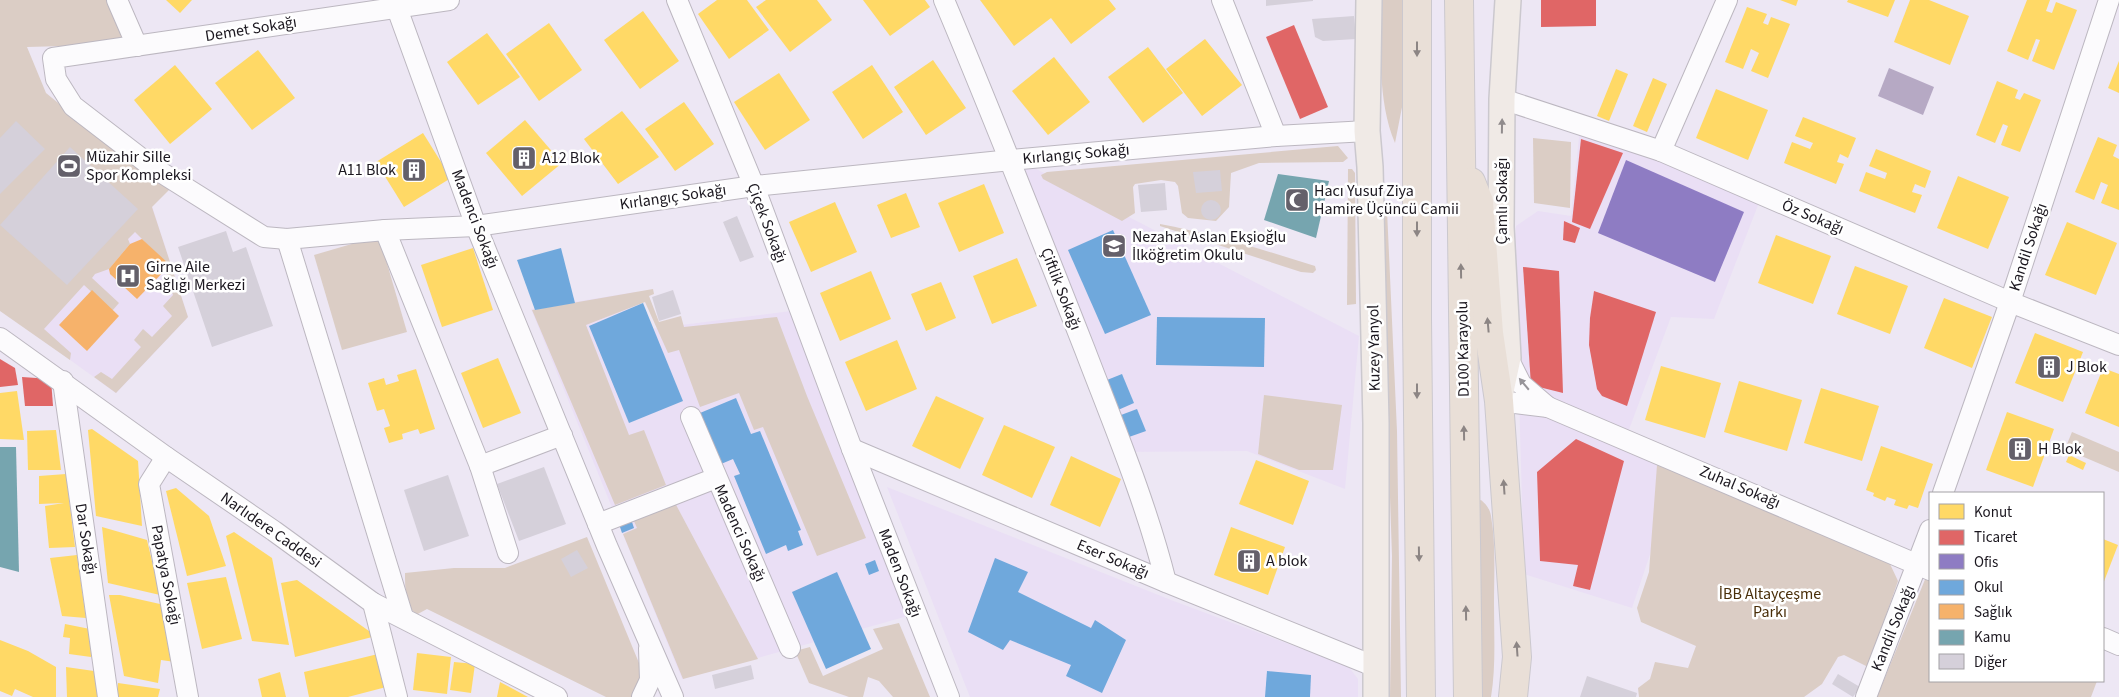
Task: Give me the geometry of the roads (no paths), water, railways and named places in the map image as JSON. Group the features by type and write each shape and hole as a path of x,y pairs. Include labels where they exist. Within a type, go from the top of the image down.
{"highway":[{"path":"1417,0 1417,319 1422,697"},
{"name":"D100 Karayolu","path":"1459,0 1468,697"},
{"path":"1460,150 1479,202 1488,333 1499,401 1517,657 1513,697"}],"main road":[{"name":"Kuzey Yanyol","path":"1370,0 1367,131 1370,167 1376,423 1376,697"},
{"name":"Çamlı Sokağı","path":"1499,401 1508,358 1501,227 1502,99 1508,0"}],"street":[{"path":"117,0 137,46"},
{"name":"Demet Sokağı","path":"53,58 395,3 449,0"},
{"name":"Çiçek Sokağı","path":"677,0 754,186 852,449"},
{"name":"Çiftlik Sokağı","path":"944,0 1011,160 1124,451 1159,554 1166,582"},
{"path":"1222,0 1276,136"},
{"path":"1661,151 1727,0"},
{"name":"Madenci Sokağı","path":"395,3 476,226 649,644"},
{"name":"Kandil Sokağı","path":"1943,492 2010,302 2107,4"},
{"name":"Kırlangıç Sokağı","path":"53,58 56,79 73,106 152,166 264,237 287,239 385,230 476,226 754,186 1011,160 1276,136 1367,131"},
{"name":"Öz Sokağı","path":"1502,99 1661,151 2010,302 2119,345"},
{"path":"385,230 480,466 508,553"},
{"path":"287,239 403,617"},
{"name":"Narlıdere Caddesi","path":"0,338 373,603 557,697"},
{"name":"Zuhal Sokağı","path":"1508,358 1521,384 1548,407"},
{"name":"Dar Sokağı","path":"63,382 108,697"},
{"name":"Zuhal Sokağı","path":"1499,401 1548,407 1924,567"},
{"name":"Madenci Sokağı","path":"691,417 790,648"},
{"path":"480,466 562,435"},
{"name":"Eser Sokağı","path":"852,449 1166,582 1376,667"},
{"name":"Maden Sokağı","path":"852,449 949,697"},
{"name":"Papatya Sokağı","path":"166,457 149,484 188,697"},
{"path":"598,524 716,478"},
{"name":"Kandil Sokağı","path":"1866,697 1924,567 1929,536"},
{"path":"373,603 397,697"},
{"path":"2104,638 2119,645"},
{"path":"642,697 650,680 649,644"},
{"path":"649,644 660,697"},
{"path":"649,644 662,669 673,697"}],"place":[{"name":"A12 Blok","path":"524,158"},
{"name":"Müzahir Sille Spor Kompleksi","path":"69,166"},
{"name":"A11 Blok","path":"414,170"},
{"name":"Hacı Yusuf Ziya Hamire Üçüncü Camii","path":"1297,200"},
{"name":"Nezahat Aslan Ekşioğlu İlköğretim Okulu","path":"1114,246"},
{"name":"Girne Aile Sağlığı Merkezi","path":"128,276"},
{"name":"J Blok","path":"2049,367"},
{"name":"H Blok","path":"2020,449"},
{"name":"A blok","path":"1249,561"}],"park label":[{"name":"İBB Altayçeşme Parkı","path":"1770,603"}]}
